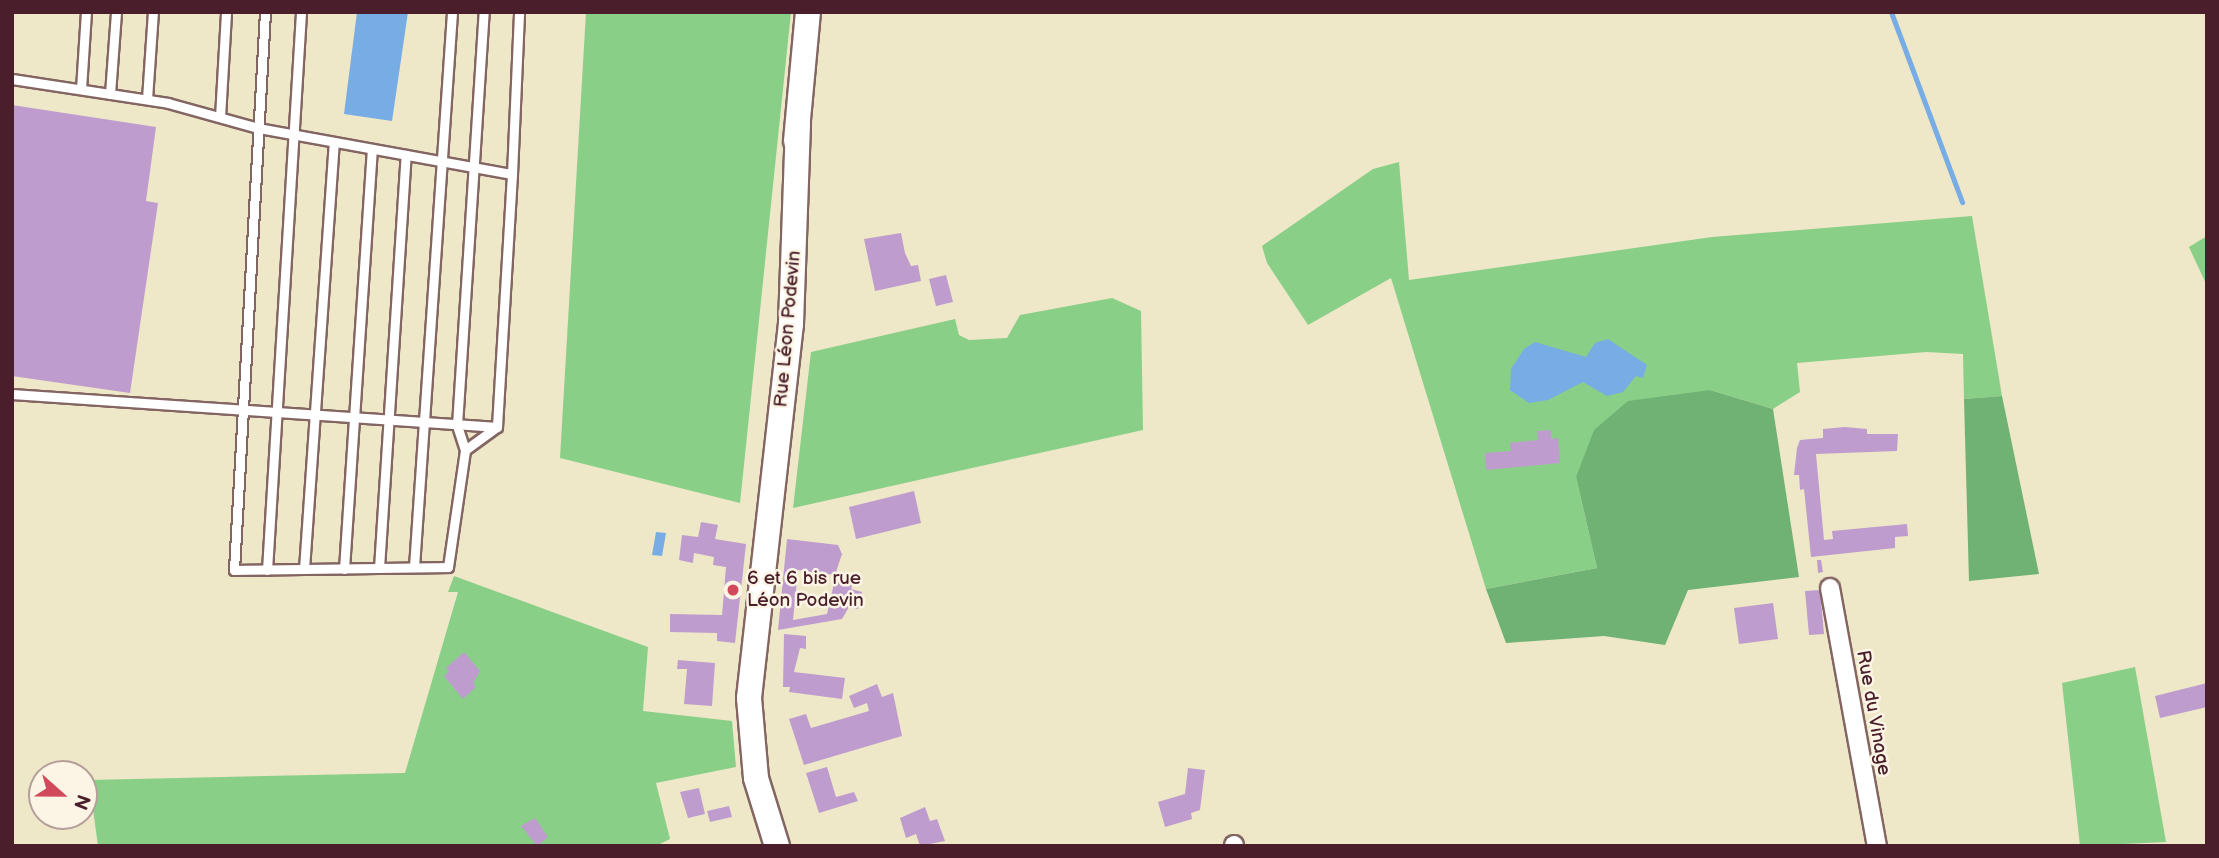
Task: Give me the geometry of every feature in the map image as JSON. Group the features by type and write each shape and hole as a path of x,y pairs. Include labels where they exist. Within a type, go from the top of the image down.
{"main road":[{"name":"Rue Léon Podevin","path":"777,846 758,788 749,732 784,234 798,125 808,12"}],"street":[{"name":"Rue du Vinage","path":"1830,588 1877,846"}],"lane":[{"path":"81,89 86,12"},
{"path":"110,94 116,12"},
{"path":"148,99 153,12"},
{"path":"219,117 226,12"},
{"path":"265,12 234,570 448,567 465,450 457,425 484,12"},
{"path":"267,570 301,12"},
{"path":"414,567 452,12"},
{"path":"497,427 519,12"},
{"path":"12,79 148,99 258,128 512,174"},
{"path":"304,569 334,142"},
{"path":"344,569 372,149"},
{"path":"379,568 406,155"},
{"path":"12,394 497,427"},
{"path":"465,450 497,427"}],"green space":[{"path":"586,12 791,12 740,503 560,458"},
{"path":"1399,162 1409,280 1712,237 1972,216 2002,396 1964,399 1963,354 1926,352 1797,363 1800,392 1773,409 1710,390 1576,477 1597,568 1486,589 1391,278 1308,325 1267,263 1262,246 1373,169"},
{"path":"2207,236 2207,286 2189,247"},
{"path":"1112,298 1141,311 1143,430 793,508 811,352 955,319 959,335 969,340 1007,338 1020,315"},
{"path":"1710,390 1773,409 1799,577 1688,590 1665,645 1604,636 1506,643 1486,589 1597,568 1576,477 1594,430 1628,401"},
{"path":"2002,396 2039,574 1969,581 1964,399"},
{"path":"454,576 648,647 643,711 732,721 736,767 656,783 670,839 656,846 98,846 96,830 98,830 98,780 405,773 458,592 448,592"},
{"path":"2135,667 2166,842 2080,846 2062,683"}],"water":[{"path":"357,12 408,12 392,121 344,114"},
{"path":"1608,339 1647,365 1643,378 1636,376 1623,392 1607,396 1583,382 1548,400 1529,403 1510,390 1511,369 1524,349 1535,342 1586,357 1595,343"},
{"path":"656,532 666,533 662,556 652,555"}],"building":[{"path":"12,105 156,127 146,201 158,203 130,393 12,376"},
{"path":"901,233 905,253 911,266 918,265 921,281 875,291 864,239"},
{"path":"946,275 953,302 936,306 929,279"},
{"path":"1823,429 1867,429 1867,434 1898,434 1897,451 1816,454 1824,540 1833,539 1832,531 1907,524 1908,536 1895,537 1895,548 1811,557 1804,489 1800,490 1799,475 1794,475 1797,448 1800,440 1823,438"},
{"path":"1551,430 1551,439 1558,438 1560,463 1486,470 1485,453 1511,451 1510,443 1538,440 1537,431"},
{"path":"914,491 921,523 856,539 849,507"},
{"name":"6 et 6 bis rue Léon Podevin","path":"701,522 718,525 715,539 746,544 735,643 717,641 717,633 670,632 670,614 722,615 726,567 713,565 714,557 694,553 693,563 679,560 682,535 698,537"},
{"path":"787,539 838,545 842,554 835,575 798,570 793,620 827,614 835,579 853,583 851,589 862,592 858,609 849,607 842,619 778,630"},
{"path":"1817,560 1821,560 1823,572 1818,573"},
{"path":"1820,590 1824,634 1809,635 1805,591"},
{"path":"1773,603 1778,639 1739,644 1734,608"},
{"path":"784,634 806,636 806,649 800,648 794,672 845,678 842,699 789,692 790,687 783,687"},
{"path":"464,652 480,671 473,683 476,687 463,699 444,676 449,672 446,668"},
{"path":"678,660 715,663 712,706 684,704 687,669 677,669"},
{"path":"2207,683 2207,707 2160,718 2155,696"},
{"path":"877,684 882,697 893,693 902,736 804,765 789,719 806,714 811,728 869,711 867,703 854,708 849,696"},
{"path":"827,767 836,797 854,792 858,801 819,813 806,773"},
{"path":"1188,768 1205,770 1200,810 1191,813 1192,819 1165,827 1158,802 1185,794"},
{"path":"699,788 705,814 688,818 680,792"},
{"path":"729,806 732,817 710,822 707,811"},
{"path":"925,807 930,821 937,819 945,841 920,846 916,834 906,838 900,818"},
{"path":"535,818 548,837 537,846 521,826"}],"waterway":[{"path":"1891,12 1962,202"}],"place":[{"name":"6 et 6 bis rue Léon Podevin","path":"733,590"}]}
